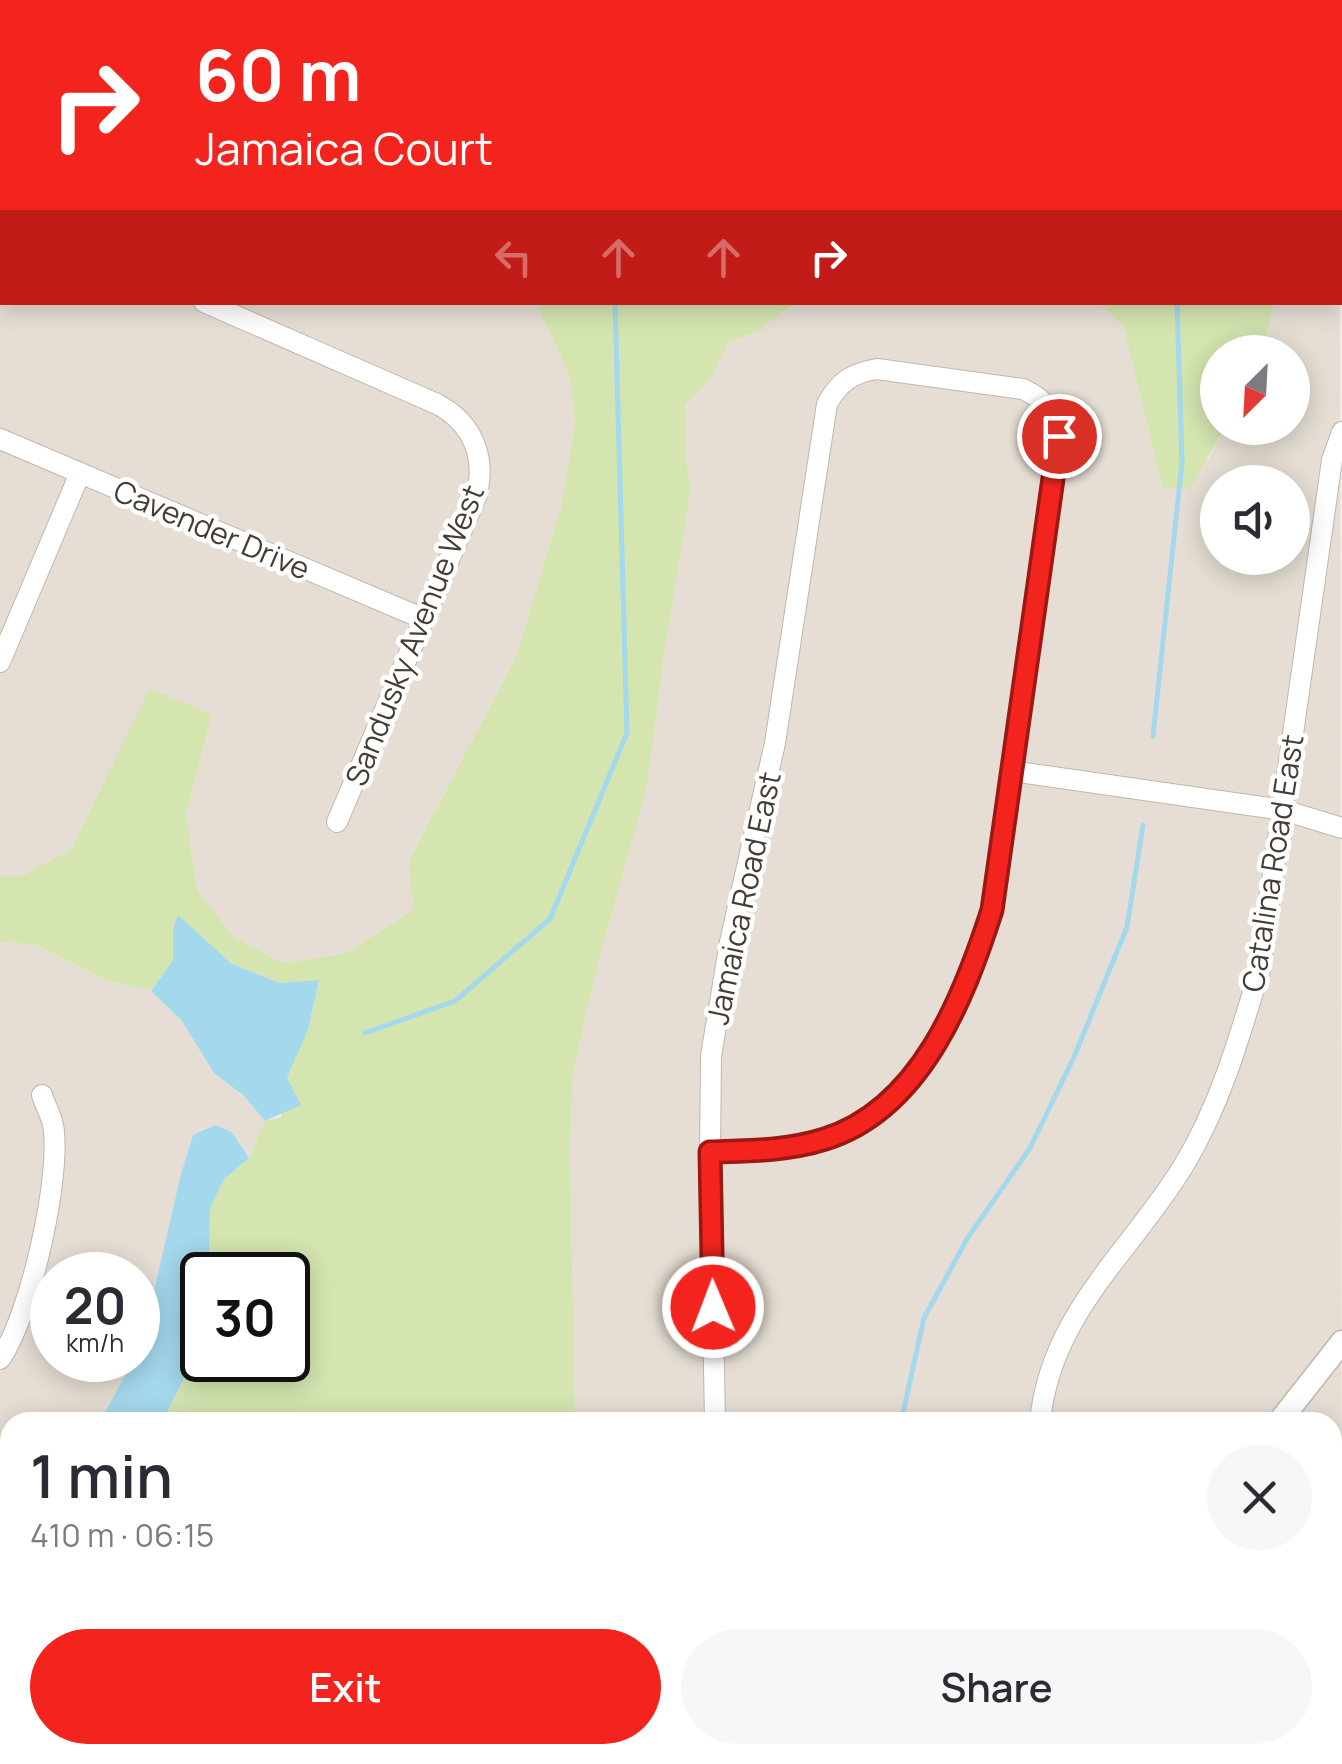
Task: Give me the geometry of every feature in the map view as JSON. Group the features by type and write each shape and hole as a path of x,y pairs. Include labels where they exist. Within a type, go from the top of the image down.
{"street":[{"name":"Sandusky Avenue West","path":"211,305 447,409 468,430 477,448 481,466 476,497 337,822"},
{"name":"Jamaica Road East","path":"716,1412 710,1152 711,1056 717,1010 775,743 823,420 827,404 841,383 860,372 878,369 1022,388 1040,397 1054,413 1059,436 1012,771"},
{"name":"Catalina Road East","path":"1042,1412 1050,1369 1082,1301 1146,1220 1182,1166 1225,1082 1259,972 1332,460 1342,432"},
{"name":"Cavender Drive","path":"0,438 424,619"},
{"path":"0,662 80,472"},
{"path":"710,1152 790,1148 828,1138 860,1124 889,1101 912,1075 939,1036 978,954 992,910 1012,771 1283,810 1342,828"},
{"path":"0,1359 14,1335 31,1288 44,1227 54,1154 53,1125 42,1095"},
{"path":"1287,1412 1342,1342"}],"shaded area":[{"path":"0,305 537,305 570,377 575,421 562,504 516,657 408,863 415,910 344,954 283,963 233,936 197,889 186,815 212,716 150,689 71,849 22,876 0,876"},
{"path":"793,305 1103,305 1123,326 1163,488 1209,458 1216,445 1310,445 1310,335 1267,335 1274,305 1340,305 1342,1412 575,1412 570,1145 573,1073 599,959 647,788 691,488 685,405 710,379 729,343 759,330"},
{"path":"0,941 36,945 108,981 151,991 182,1021 214,1073 243,1095 265,1121 249,1158 232,1132 193,1135 160,1265 160,1252 30,1252 30,1382 121,1382 105,1412 0,1412"}],"green space":[{"path":"537,305 793,305 759,330 729,343 710,380 685,405 691,488 647,788 599,959 573,1073 570,1145 575,1412 167,1412 182,1382 310,1382 310,1252 209,1252 210,1208 223,1179 249,1158 265,1121 281,1117 287,1078 308,1030 319,981 280,983 232,964 179,916 173,928 173,960 151,991 108,981 36,945 0,941 0,876 22,876 71,849 150,688 212,715 186,815 197,889 233,936 283,963 344,954 414,910 408,863 516,657 562,504 575,421 570,377"},
{"path":"1103,305 1274,305 1267,335 1200,335 1200,445 1215,445 1190,488 1163,488 1123,326"}],"water":[{"path":"178,915 232,964 280,983 319,980 308,1030 287,1078 301,1105 265,1121 243,1095 214,1073 182,1021 151,991 173,960 173,928"},
{"path":"215,1125 232,1132 249,1158 224,1179 210,1208 209,1252 180,1252 182,1382 167,1412 105,1412 121,1382 160,1382 160,1265 193,1135"}],"waterway":[{"path":"365,1033 455,1001 550,919 627,733 615,305"},
{"path":"1153,736 1182,462 1177,305"},
{"path":"903,1412 924,1318 967,1239 1030,1148 1074,1057 1127,927 1143,825"}],"route":[{"path":"713,1307 710,1152 790,1148 860,1124 889,1101 912,1075 939,1036 978,954 992,910 1059,436"}]}
